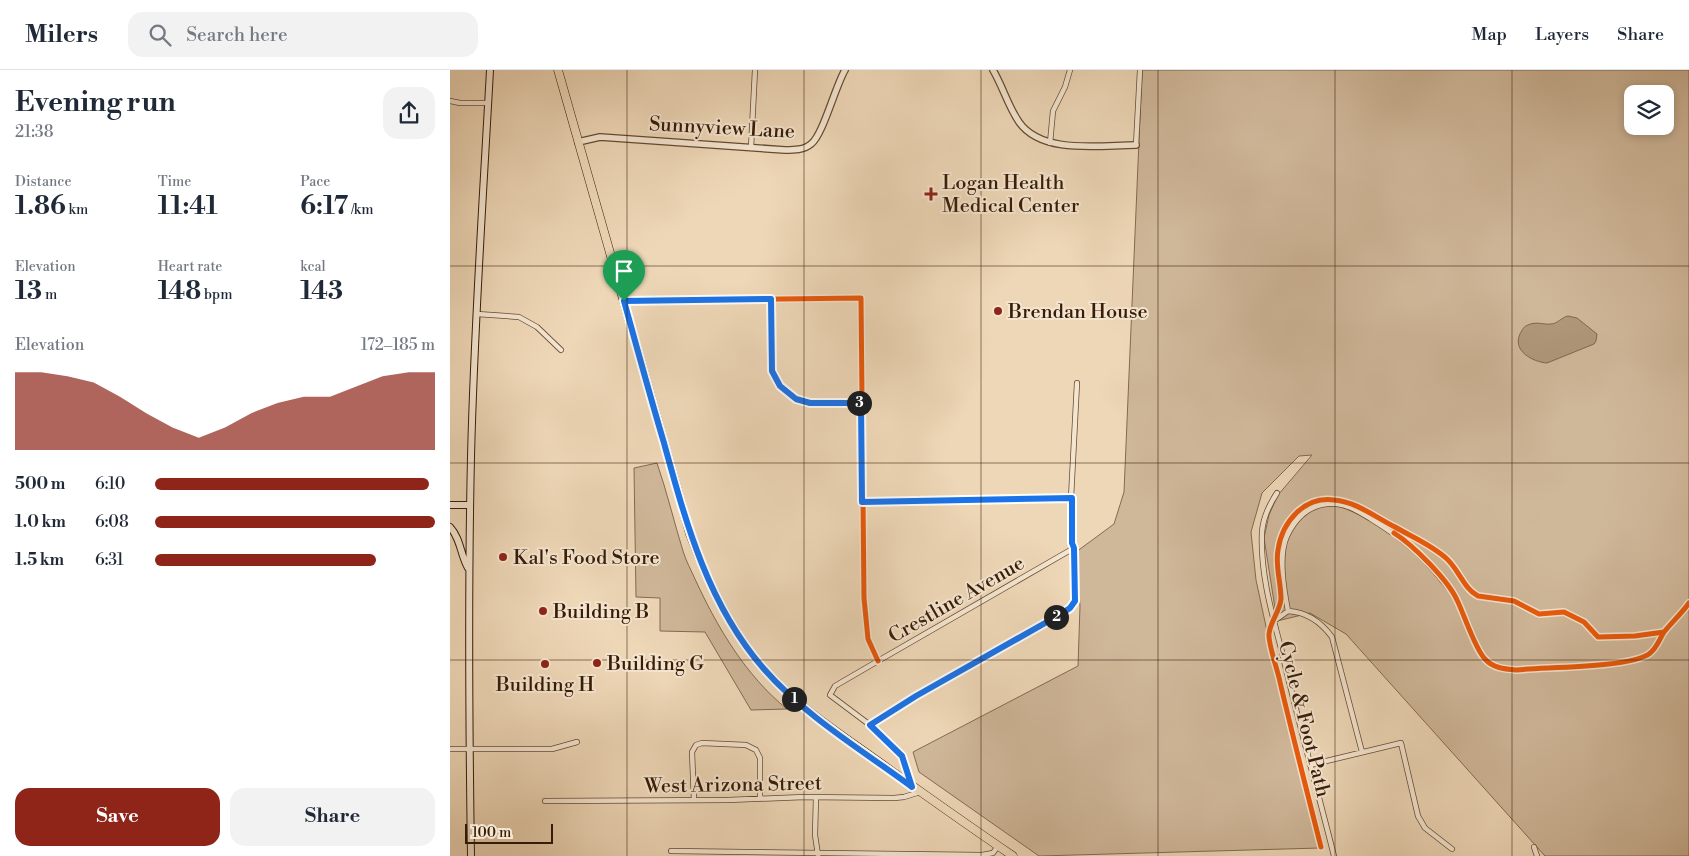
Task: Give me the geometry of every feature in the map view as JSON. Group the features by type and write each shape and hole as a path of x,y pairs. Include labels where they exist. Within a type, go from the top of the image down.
{"main road":[{"path":"471,856 470,505 477,314 490,70"},
{"path":"558,70 690,534 705,574 725,613 744,643 765,669 793,698 912,787 1012,856"},
{"path":"450,505 470,505"},
{"path":"450,527 460,544 462,558 469,569"}],"street":[{"path":"751,148 755,70"},
{"name":"Sunnyview Lane","path":"578,142 600,137 794,150 811,144 818,134 845,70"},
{"path":"993,70 1019,123 1030,134 1050,143 1084,146 1136,145 1140,70"},
{"path":"1050,143 1053,111 1065,87 1070,70"},
{"path":"450,101 488,103"},
{"path":"624,301 861,298 862,502 866,619 868,639 878,660"},
{"path":"771,299 772,371 780,386 796,399 810,403 861,403"},
{"path":"477,314 519,318 537,327 561,350"},
{"path":"912,787 902,756 870,725 916,696 1065,612 1075,601 1072,498 1077,382"},
{"path":"1277,494 1269,506 1263,522 1263,564 1274,621 1334,856"},
{"path":"862,502 1072,498"},
{"path":"1288,611 1283,566 1285,542 1292,526 1304,512 1319,504 1338,504 1356,510 1398,536 1427,560 1456,597 1484,658 1494,666 1502,669 1516,670 1629,661 1648,654 1657,646 1664,632 1689,603"},
{"name":"Crestline Avenue","path":"870,725 830,694 836,686 1074,548"},
{"path":"1274,621 1288,611 1302,613 1324,626 1332,637 1362,752"},
{"path":"450,749 552,749 577,742"},
{"path":"694,800 692,752 696,745 702,743 746,745 756,750 760,758 760,799"},
{"path":"1310,765 1400,743 1418,816 1425,828 1452,849"},
{"name":"West Arizona Street","path":"545,801 816,797 894,798 920,792"},
{"path":"816,797 815,835 818,854"},
{"path":"671,851 982,855 992,853 998,846"},
{"path":"1534,847 1537,856"}],"shaded area":[{"path":"1142,70 1689,70 1689,856 1545,856 1346,634 1310,613 1277,621 1264,538 1269,515 1278,495 1312,455 1299,456 1262,493 1251,532 1256,580 1276,673 1320,848 1039,856 919,772 913,752 1078,666 1080,606 1076,552 1114,524 1124,492"},
{"path":"1568,316 1577,318 1597,334 1594,344 1547,363 1530,358 1521,350 1518,340 1525,326 1534,323 1553,324"},
{"path":"657,463 684,555 713,615 734,650 758,682 787,709 751,710 705,632 660,631 660,598 636,597 634,468"}],"cycle path":[{"path":"624,301 861,298 864,598 868,639 878,661"},
{"name":"Cycle & Foot Path","path":"1321,847 1269,638 1281,599 1277,562 1280,540 1290,521 1304,507 1313,502 1334,500 1342,501 1366,511 1441,554 1451,563 1469,589 1478,596 1514,601 1539,614 1564,612 1584,622 1598,637 1635,636 1664,632"},
{"path":"1394,533 1420,554 1446,583 1457,600 1481,654 1488,662 1499,668 1516,670 1586,666 1638,659 1649,654 1654,649 1664,632 1689,603"}],"place":[{"name":"Logan Health Medical Center","path":"931,194"},
{"name":"Brendan House","path":"998,311"},
{"name":"Kal's Food Store","path":"503,557"},
{"name":"Building B","path":"543,611"},
{"name":"Building G","path":"597,663"},
{"name":"Building H","path":"545,664"}],"route":[{"path":"771,299 772,371 780,386 796,399 810,403 861,403 862,502 1072,498 1072,543 1074,548 1076,596 1073,604 1065,612 1004,645 870,725 902,756 912,787 846,740 793,698 765,669 744,643 725,613 705,574 690,534 624,301 771,299"}]}
